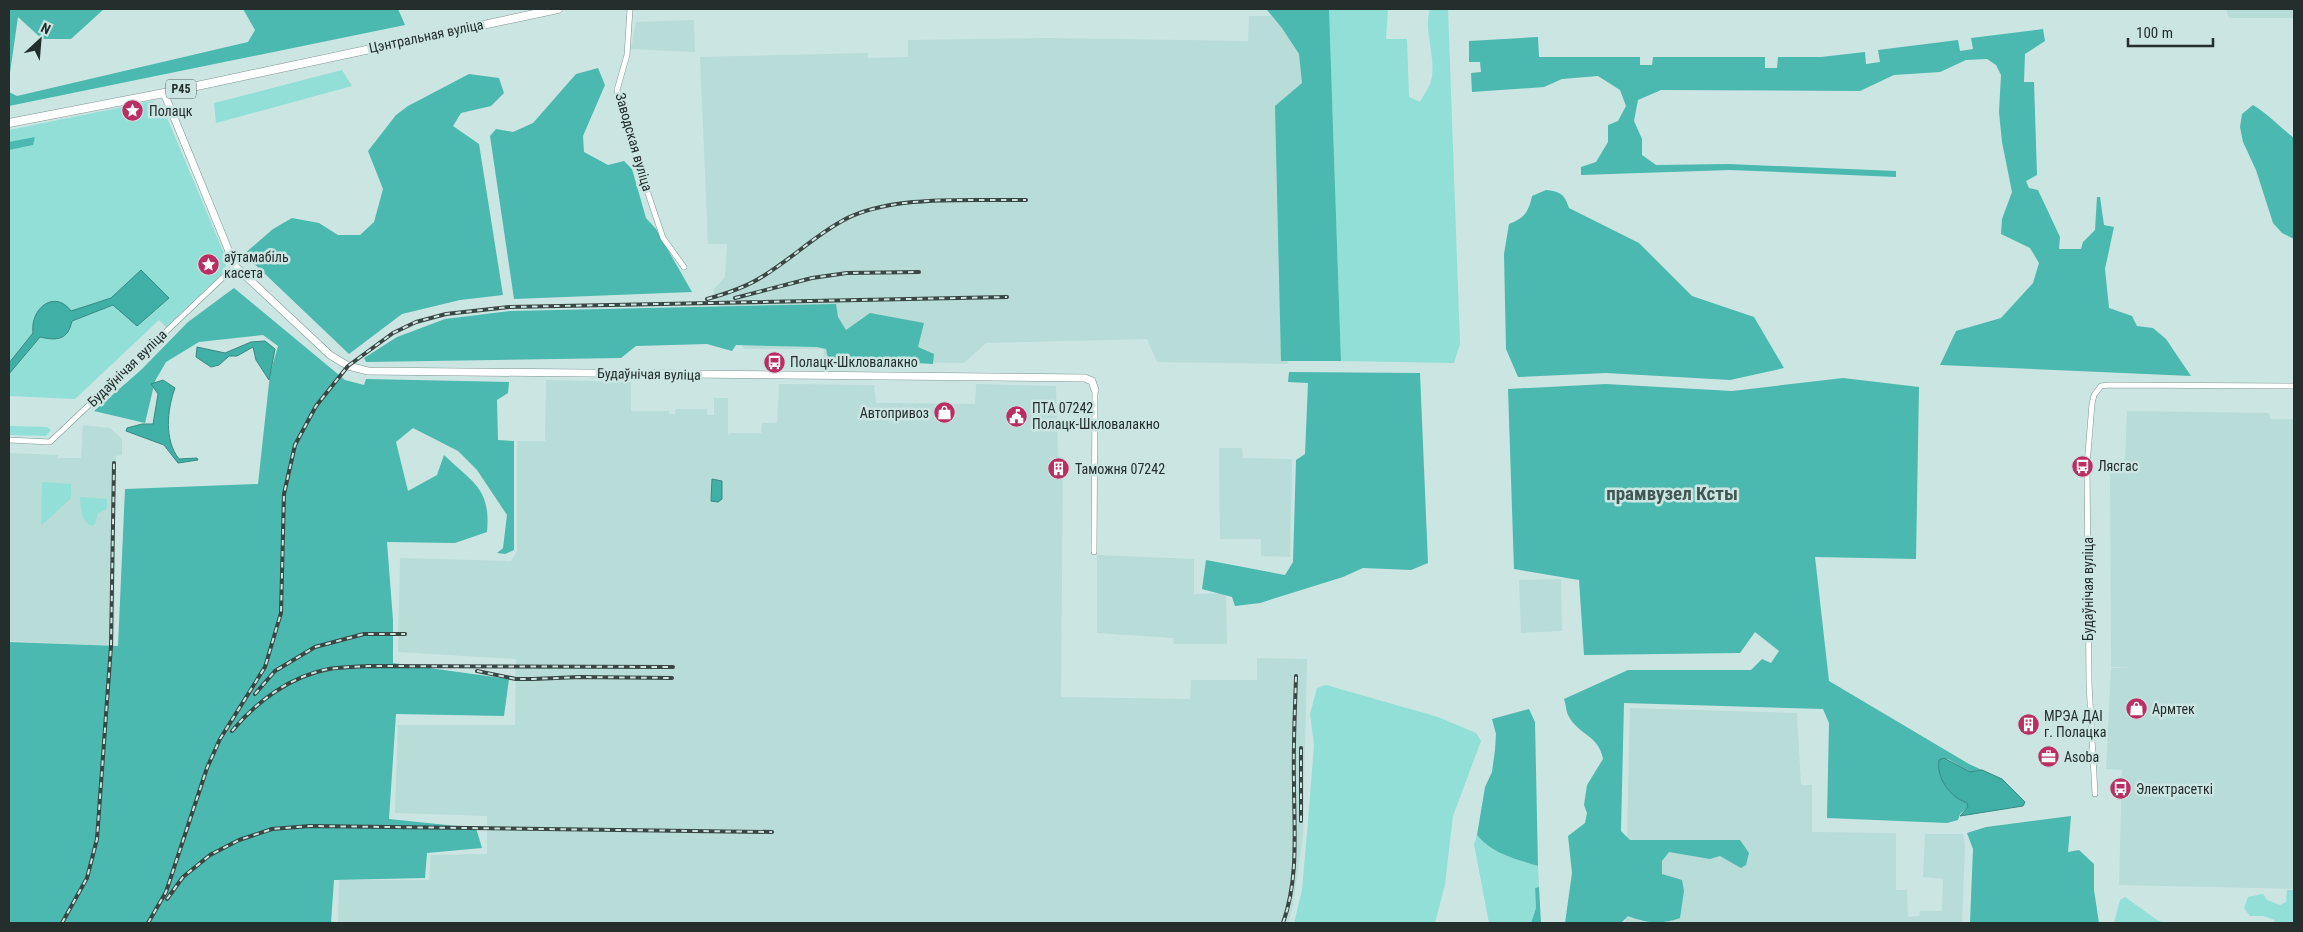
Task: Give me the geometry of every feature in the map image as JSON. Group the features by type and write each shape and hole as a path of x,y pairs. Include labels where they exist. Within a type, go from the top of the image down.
{"main road":[{"name":"Цэнтральная вуліца","path":"164,93 558,9"},
{"name":"Р45","path":"9,123 164,93"}],"street":[{"name":"Заводская вуліца","path":"630,9 627,55 617,90 630,140 663,238 684,267"},
{"name":"Будаўнічая вуліца","path":"164,93 235,266 330,355 348,366 368,371 1085,378 1092,381 1095,390"},
{"name":"Будаўнічая вуліца","path":"9,440 50,442 235,266"},
{"name":"Будаўнічая вуліца","path":"2095,794 2089,683 2087,466 2094,395 2101,386 2294,386"},
{"path":"1094,552 1095,390"}],"shaded area":[{"path":"9,9 104,9 71,39 42,39 18,17 9,80"},
{"path":"243,9 398,9 405,25 9,106 9,92 17,96 248,42 255,30"},
{"path":"1101,9 1329,9 1341,361 1281,361 1275,106 1302,83 1299,54 1282,28 1267,10"},
{"path":"1329,9 1388,9 1386,39 1407,39 1409,97 1420,102 1430,84 1432,72 1428,26 1430,9 1448,9 1460,344 1454,363 1341,361"},
{"path":"2226,9 2294,9 2294,18 2229,18"},
{"path":"1337,15 1340,99 1280,110 1288,364 1157,362 1147,339 986,343 964,363 823,361 824,349 744,349 721,313 713,290 725,277 727,244 708,244 700,57 868,53 868,58 908,57 908,40 1044,38 1248,41 1249,16"},
{"path":"694,20 695,52 631,49 636,22"},
{"path":"2043,29 2045,41 2025,54 2024,82 2034,82 2037,175 2026,181 2029,188 2038,190 2060,237 2059,249 2081,249 2083,242 2095,230 2097,197 2100,197 2104,225 2114,227 2105,269 2109,308 2132,316 2137,326 2153,328 2166,339 2191,376 1940,365 1956,331 2001,318 2033,283 2039,263 2030,248 2001,234 2002,219 2012,192 2002,142 1999,112 2001,75 1996,65 1987,59 1966,60 1940,72 1894,75 1860,91 1661,90 1638,100 1634,121 1642,139 1642,155 1656,165 1729,164 1896,171 1896,177 1730,170 1581,175 1581,167 1596,162 1608,142 1608,125 1618,121 1626,106 1620,90 1598,76 1562,79 1544,87 1472,92 1471,73 1481,72 1480,62 1469,62 1469,41 1538,37 1539,57 1640,57 1640,65 1652,65 1653,57 1765,57 1765,68 1777,68 1778,57 1821,57 1865,52 1866,64 1880,62 1878,50 1958,40 1960,51 1973,49 1971,38"},
{"path":"598,68 605,85 583,136 584,152 608,165 624,161 632,169 646,218 656,229 692,292 514,299 490,136 496,129 513,132 533,123 576,74"},
{"path":"342,70 352,86 216,123 214,103"},
{"path":"469,74 499,78 504,93 491,106 461,113 453,126 479,144 503,295 460,300 402,314 349,354 244,254 273,229 292,218 319,223 338,235 360,235 374,222 383,189 368,151 396,115 408,106"},
{"path":"152,101 162,106 226,258 226,270 166,327 159,320 75,399 9,396 9,130"},
{"path":"2253,105 2294,138 2294,239 2282,233 2273,223 2256,170 2243,142 2240,127 2242,114"},
{"path":"35,137 33,145 9,150 9,142"},
{"path":"1546,190 1555,191 1561,195 1566,200 1569,208 1639,243 1692,296 1754,317 1784,368 1730,380 1606,373 1518,377 1506,349 1504,254 1509,224 1519,220 1525,214 1532,196"},
{"path":"141,270 169,298 137,326 113,305 72,321 68,332 61,338 40,337 9,374 9,363 33,333 35,316 45,304 58,302 65,305 71,311 111,298"},
{"path":"234,288 345,380 364,385 366,379 509,382 508,393 497,400 498,440 514,441 514,550 505,554 497,553 503,548 507,515 477,470 458,451 413,428 396,442 408,491 437,475 444,455 478,487 486,505 487,532 455,543 387,542 393,620 393,663 509,679 504,716 396,714 389,819 476,828 482,848 427,853 425,878 334,880 331,923 9,923 9,642 118,646 125,489 258,484 270,374 278,346 263,335 199,342 166,362 155,381 145,423 94,411 141,370 188,322"},
{"path":"836,304 838,317 846,330 870,313 924,323 918,347 934,354 933,364 828,358 826,349 817,347 736,345 732,351 707,344 636,346 621,358 366,362 364,358 397,337 445,319 510,311"},
{"path":"265,341 275,349 269,380 256,360 253,347 237,356 229,356 219,365 211,367 196,357 197,347 225,353 251,342"},
{"path":"1289,372 1420,373 1428,563 1411,570 1363,568 1343,577 1260,603 1235,606 1232,597 1202,589 1206,560 1285,575 1293,562 1296,460 1305,454 1308,383 1288,382"},
{"path":"1843,378 1919,387 1916,559 1815,557 1829,681 1982,770 1970,772 1948,759 1939,760 1940,773 1947,786 1956,796 1967,803 1968,807 1960,814 1958,820 1947,823 1827,818 1829,723 1823,709 1624,703 1621,831 1630,840 1740,840 1749,853 1746,865 1741,868 1720,856 1710,859 1669,852 1662,861 1662,874 1682,880 1684,891 1680,918 1667,922 1654,922 1628,916 1621,923 1565,923 1572,873 1568,836 1585,823 1587,813 1584,805 1587,785 1603,759 1601,751 1593,740 1572,722 1567,713 1564,699 1628,670 1751,670 1762,659 1771,663 1779,651 1755,632 1740,653 1584,655 1579,580 1514,569 1508,389 1606,384 1732,391"},
{"path":"163,380 175,388 170,406 168,425 174,451 179,459 197,458 198,460 178,463 164,445 126,431 127,428 142,424 153,424 158,394 151,384"},
{"path":"546,380 631,382 631,411 669,411 669,414 675,414 676,409 707,409 707,415 714,415 714,398 728,398 728,435 731,433 761,433 762,423 777,423 779,384 874,385 876,403 975,404 976,384 1056,386 1058,457 1063,457 1061,697 1190,699 1191,680 1257,680 1257,658 1307,659 1303,835 1293,905 1288,923 338,923 339,880 429,880 431,855 487,854 487,816 395,813 398,725 515,725 516,659 398,652 400,558 511,561 517,551 517,441 545,441"},
{"path":"2127,411 2269,413 2270,419 2294,419 2294,889 2119,885 2122,770 2106,769 2111,668 2135,667 2111,667 2110,464 2125,463"},
{"path":"83,425 110,428 122,439 122,455 116,456 114,646 9,641 9,453 58,455 58,458 81,458"},
{"path":"9,426 47,427 51,430 46,436 9,435"},
{"path":"1219,448 1242,448 1243,458 1292,459 1290,557 1261,556 1261,539 1220,539"},
{"path":"712,479 722,481 722,499 718,502 711,501"},
{"path":"42,482 71,484 71,498 41,526"},
{"path":"80,497 107,499 107,509 98,513 93,526 83,518"},
{"path":"1097,555 1194,559 1194,594 1226,593 1227,644 1174,644 1173,638 1097,633"},
{"path":"1561,579 1562,631 1521,633 1519,580"},
{"path":"1326,685 1438,717 1476,733 1481,741 1453,816 1445,884 1435,923 1294,923 1302,890 1314,745 1310,714 1317,688"},
{"path":"1630,708 1797,713 1801,785 1812,785 1812,832 1896,833 1896,890 1907,890 1908,917 1919,916 1920,911 1942,911 1943,879 1923,877 1925,834 1963,834 1965,845 1962,923 1625,923"},
{"path":"1529,709 1535,722 1538,866 1497,851 1483,842 1477,835 1485,787 1492,772 1495,750 1496,734 1492,719"},
{"path":"1944,758 1970,772 1982,770 2002,779 2025,802 2023,806 1960,816 1968,807 1967,803 1950,792 1942,780 1939,760"},
{"path":"2071,816 2068,852 2079,850 2094,864 2094,890 2099,923 1970,923 1973,849 1967,833 1986,827"},
{"path":"1477,835 1483,842 1497,851 1538,866 1539,887 1535,888 1536,908 1531,923 1489,923 1474,844"},
{"path":"1539,887 1541,923 1531,923 1536,908 1535,888"},
{"path":"2287,890 2294,890 2294,923 2273,923 2275,920 2263,916 2250,916 2244,908 2248,897 2263,894 2267,900 2280,905 2286,902"},
{"path":"2125,897 2157,920 2165,923 2114,923 2120,900"}],"railway":[{"path":"707,299 754,282 831,227 861,212 883,206 931,201 1026,200"},
{"path":"735,298 812,278 847,273 919,272"},
{"path":"148,923 166,892 207,768 220,739 265,667 281,613 284,494 295,445 316,406 348,366 393,333 416,322 446,314 509,307 1007,297"},
{"path":"62,923 87,878 97,839 111,646 114,463"},
{"path":"255,694 275,671 315,647 364,634 405,634"},
{"path":"232,731 252,710 276,691 301,677 329,669 368,666 673,667"},
{"path":"477,671 516,679 580,677 672,678"},
{"path":"1283,923 1291,889 1295,854 1294,756 1296,676"},
{"path":"1301,748 1301,821"},
{"path":"167,899 183,877 210,855 239,840 272,829 310,826 772,832"}],"place":[{"name":"Полацк","path":"133,111"},
{"name":"аўтамабіль касета","path":"208,265"},
{"name":"Полацк-Шкловалакно","path":"774,362"},
{"name":"Автопривоз","path":"945,413"},
{"name":"ПТА 07242 Полацк-Шкловалакно","path":"1016,416"},
{"name":"Лясгас","path":"2082,466"},
{"name":"Таможня 07242","path":"1059,469"},
{"name":"Армтек","path":"2136,709"},
{"name":"МРЭА ДАІ г. Полацка","path":"2028,724"},
{"name":"Asoba","path":"2048,757"},
{"name":"Электрасеткі","path":"2120,789"}],"district":[{"name":"прамвузел Ксты","path":"1672,493"}]}
